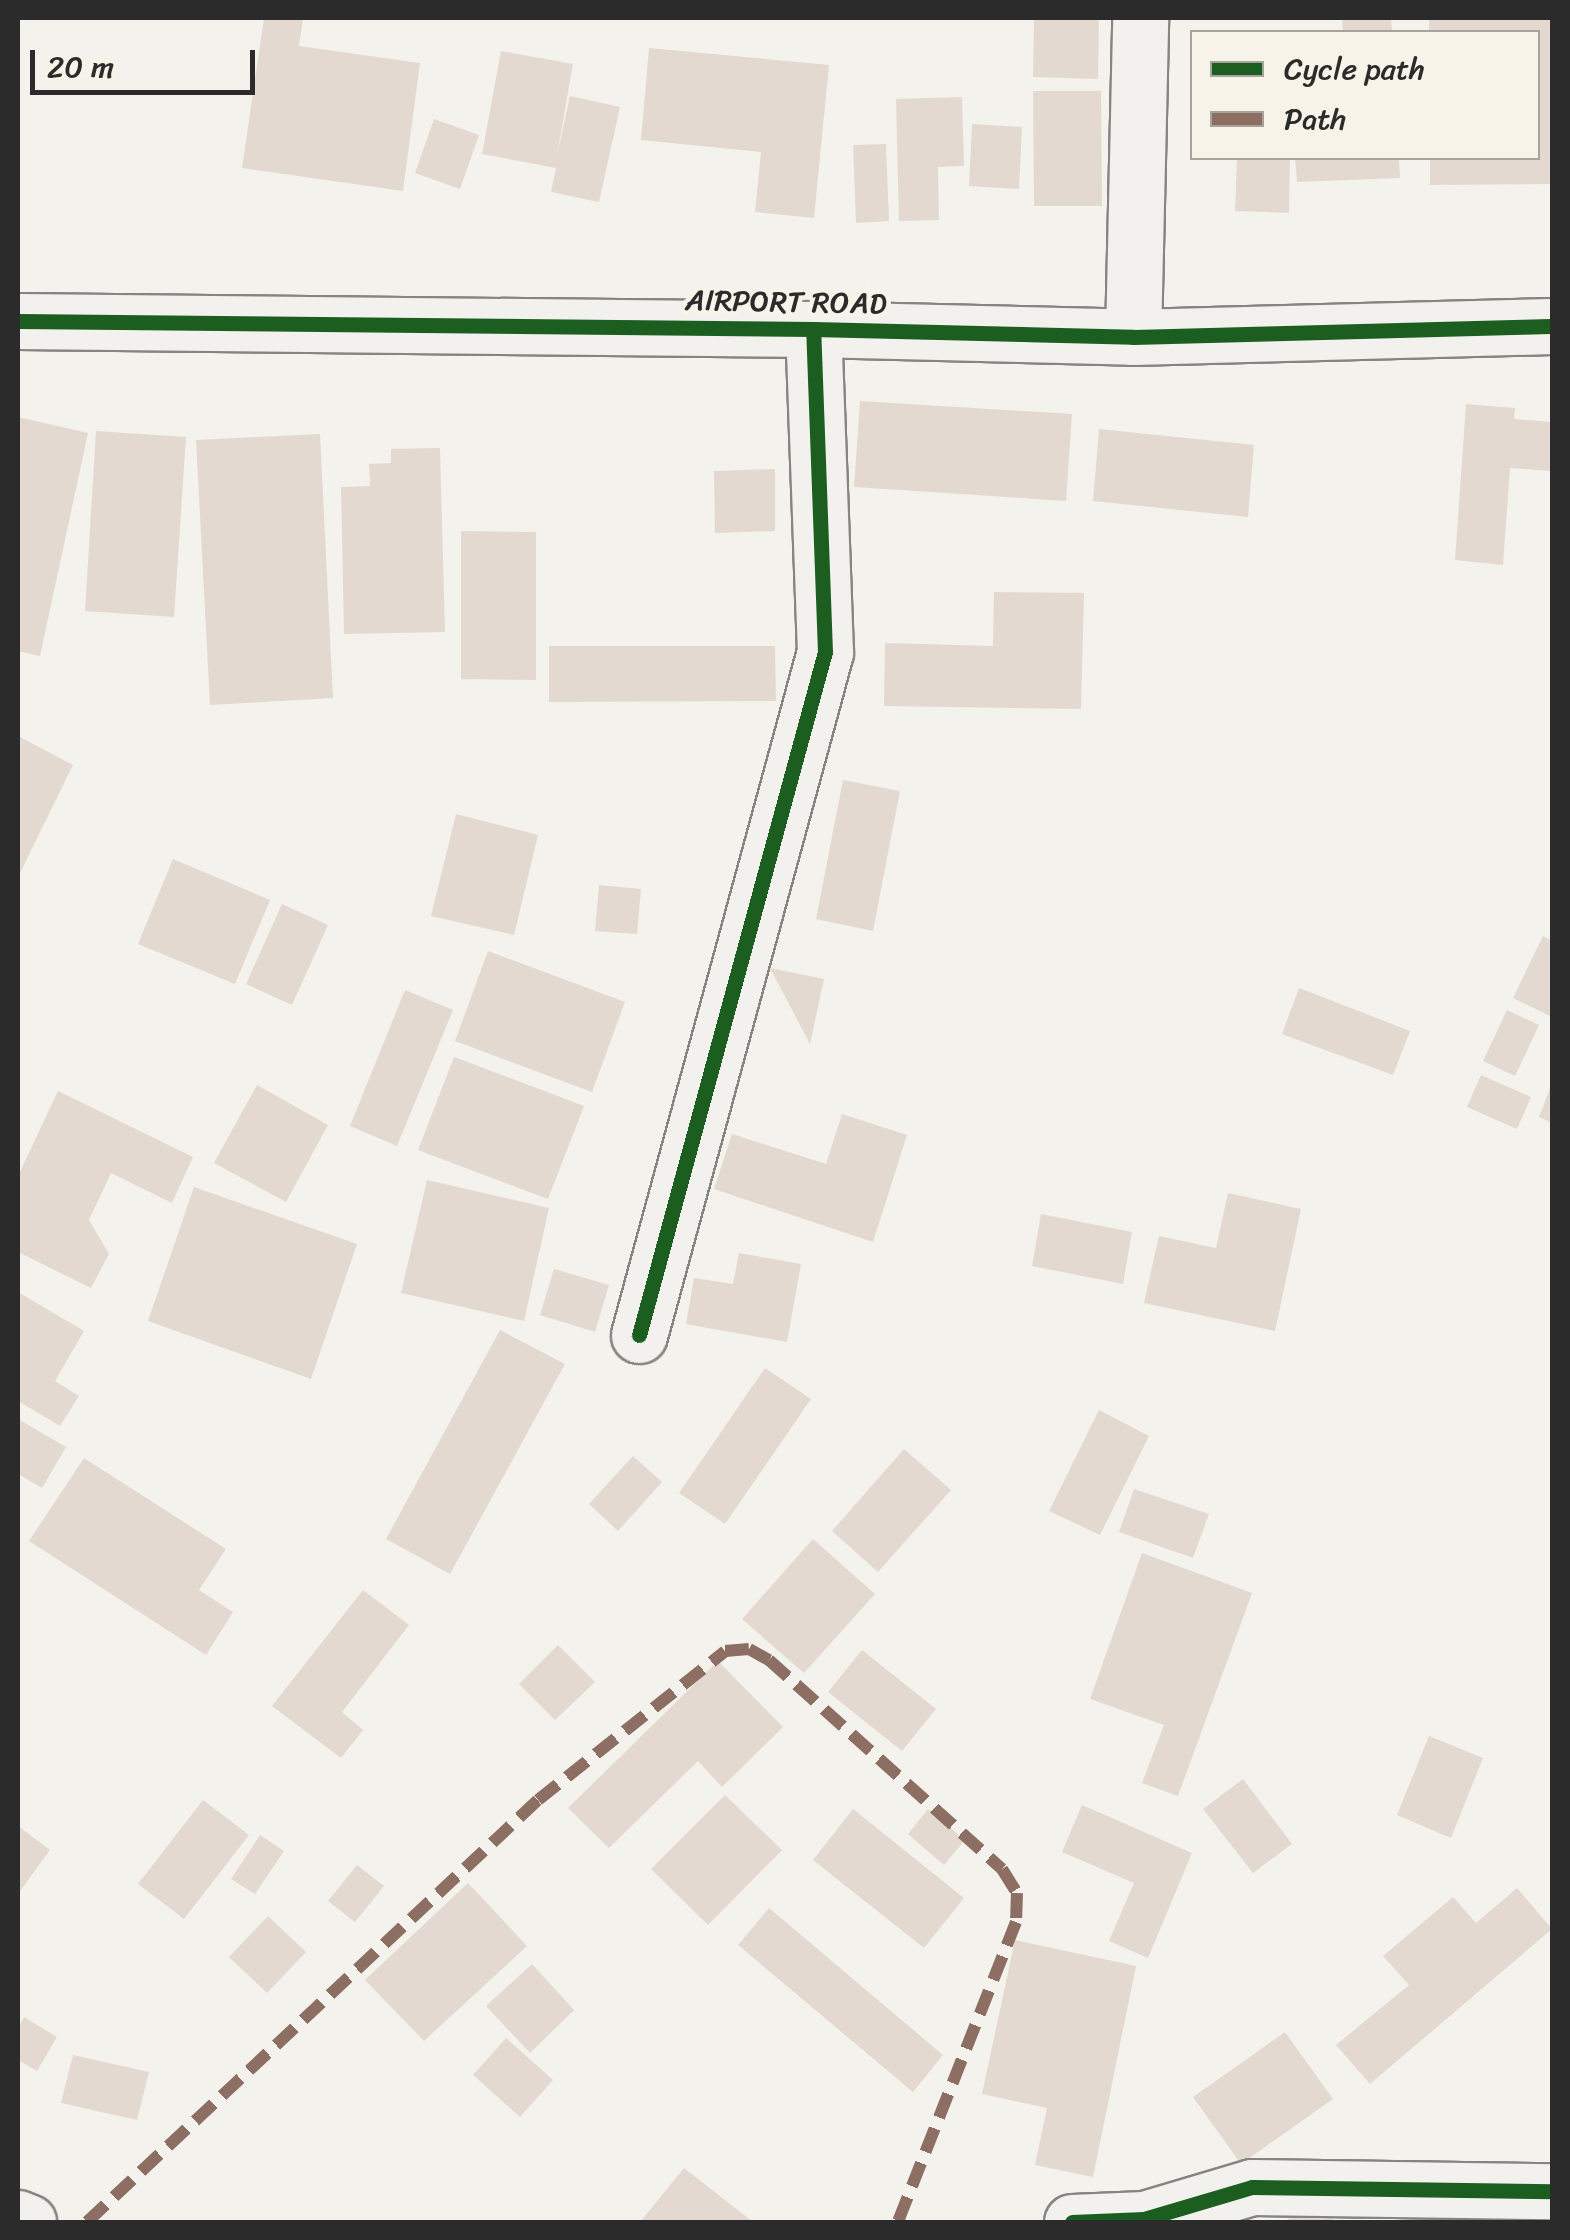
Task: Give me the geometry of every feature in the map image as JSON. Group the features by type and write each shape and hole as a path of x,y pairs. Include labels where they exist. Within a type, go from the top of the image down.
{"street":[{"path":"1134,337 1140,18"},
{"name":"AIRPORT ROAD","path":"18,321 813,328 1134,337 1552,326"},
{"path":"638,1335 825,652 813,328"},
{"path":"1072,2222 1144,2219 1252,2187 1552,2191"},
{"path":"18,2218 28,2222"}],"building":[{"path":"264,18 303,20 299,46 420,63 403,191 242,168"},
{"path":"1034,18 1099,18 1098,79 1033,77"},
{"path":"1342,18 1391,18 1392,30 1343,30"},
{"path":"1429,18 1552,18 1552,184 1430,185 1430,160 1540,160 1540,30 1429,30"},
{"path":"649,48 829,65 814,218 755,212 761,152 641,140"},
{"path":"501,51 573,64 557,155 570,96 620,107 599,202 551,192 556,168 482,154"},
{"path":"1033,91 1101,91 1102,206 1034,206"},
{"path":"962,97 964,166 938,167 939,220 899,221 896,99"},
{"path":"434,119 479,135 460,189 415,173"},
{"path":"972,124 1022,127 1019,189 969,186"},
{"path":"886,144 889,221 856,223 853,145"},
{"path":"1237,160 1290,160 1289,213 1235,211"},
{"path":"1295,160 1399,160 1400,178 1297,182"},
{"path":"860,401 1072,414 1066,501 854,487"},
{"path":"1466,404 1515,408 1514,419 1552,422 1552,471 1510,468 1503,565 1455,560"},
{"path":"18,417 88,433 40,656 18,651"},
{"path":"1099,429 1254,445 1248,517 1093,501"},
{"path":"96,431 186,437 174,617 85,611"},
{"path":"320,434 333,698 210,705 196,440"},
{"path":"440,448 445,632 344,634 341,487 370,486 369,464 391,463 391,449"},
{"path":"775,469 775,531 715,533 714,471"},
{"path":"461,531 536,532 536,680 461,679"},
{"path":"994,592 1084,593 1081,709 884,706 885,643 993,646"},
{"path":"549,646 775,646 776,701 549,702"},
{"path":"18,736 73,765 18,877"},
{"path":"843,780 900,791 873,931 816,919"},
{"path":"456,814 538,835 514,935 431,916"},
{"path":"173,859 270,900 235,984 138,944"},
{"path":"599,885 641,889 637,934 595,931"},
{"path":"282,904 328,925 292,1005 246,984"},
{"path":"1543,936 1552,941 1552,1017 1513,998"},
{"path":"488,951 625,1002 592,1092 455,1041"},
{"path":"770,968 824,979 810,1044"},
{"path":"1299,988 1410,1031 1393,1075 1282,1034"},
{"path":"405,990 453,1010 397,1146 350,1126"},
{"path":"1507,1010 1539,1025 1515,1076 1483,1061"},
{"path":"454,1057 584,1106 548,1199 418,1150"},
{"path":"1481,1075 1531,1097 1517,1129 1467,1107"},
{"path":"1552,1083 1552,1123 1539,1117"},
{"path":"257,1085 328,1125 286,1202 214,1163"},
{"path":"58,1091 193,1157 172,1203 111,1173 89,1220 109,1254 91,1288 18,1252 18,1176"},
{"path":"842,1114 907,1135 873,1242 714,1189 732,1134 826,1164"},
{"path":"427,1180 549,1208 524,1321 401,1293"},
{"path":"194,1187 357,1244 311,1379 148,1321"},
{"path":"1228,1193 1301,1209 1275,1331 1144,1303 1159,1236 1216,1248"},
{"path":"1041,1214 1132,1232 1123,1284 1032,1266"},
{"path":"739,1253 801,1264 787,1342 686,1324 694,1278 733,1284"},
{"path":"554,1269 609,1285 595,1332 540,1315"},
{"path":"18,1292 84,1331 55,1381 79,1396 60,1426 18,1401"},
{"path":"500,1330 565,1364 450,1574 386,1539"},
{"path":"765,1368 811,1399 725,1524 679,1493"},
{"path":"1099,1410 1149,1436 1100,1535 1049,1511"},
{"path":"18,1419 66,1447 42,1488 18,1474"},
{"path":"904,1449 951,1490 878,1572 832,1531"},
{"path":"633,1456 662,1482 618,1531 589,1504"},
{"path":"84,1458 226,1549 199,1590 233,1612 206,1655 29,1541"},
{"path":"1134,1489 1209,1514 1193,1558 1119,1532"},
{"path":"813,1539 875,1594 804,1673 742,1619"},
{"path":"1142,1553 1252,1593 1178,1796 1142,1783 1164,1725 1090,1699"},
{"path":"363,1590 409,1625 342,1712 363,1730 341,1758 272,1706"},
{"path":"558,1645 595,1682 555,1720 519,1684"},
{"path":"862,1650 936,1709 902,1751 828,1692"},
{"path":"718,1661 783,1727 722,1787 698,1761 609,1848 568,1808"},
{"path":"1429,1736 1483,1758 1451,1838 1397,1815"},
{"path":"1243,1779 1292,1844 1253,1873 1203,1809"},
{"path":"725,1795 782,1850 708,1925 651,1869"},
{"path":"203,1800 249,1835 184,1919 138,1884"},
{"path":"1082,1805 1192,1853 1148,1958 1109,1941 1134,1883 1062,1852"},
{"path":"853,1809 964,1898 924,1948 813,1860"},
{"path":"928,1809 965,1840 944,1865 908,1834"},
{"path":"18,1826 50,1850 18,1894"},
{"path":"260,1835 284,1851 255,1894 231,1879"},
{"path":"357,1865 384,1886 355,1922 328,1901"},
{"path":"468,1883 527,1946 424,2041 365,1980"},
{"path":"1517,1888 1552,1929 1370,2084 1336,2045 1409,1985 1383,1956 1453,1897 1476,1923"},
{"path":"769,1908 943,2055 913,2092 738,1945"},
{"path":"268,1916 306,1952 267,1993 229,1957"},
{"path":"1015,1940 1136,1966 1093,2177 1035,2165 1047,2108 982,2094"},
{"path":"532,1964 574,2010 530,2053 486,2006"},
{"path":"24,2017 57,2037 37,2071 18,2060 18,2028"},
{"path":"1285,2032 1333,2099 1241,2164 1193,2097"},
{"path":"506,2038 553,2080 520,2117 473,2075"},
{"path":"73,2055 149,2072 137,2120 61,2103"},
{"path":"684,2168 753,2222 640,2222"},
{"path":"1305,2198 1336,2222 1286,2222"}],"marked path":[{"path":"87,2222 538,1800 725,1651 749,1649 769,1660 1002,1869 1017,1893 1016,1922 898,2222"}],"cycle path":[{"path":"18,321 813,329 1133,337 1552,326"},
{"path":"639,1335 825,652 813,329"},
{"path":"1072,2222 1144,2219 1252,2187 1552,2191"}]}
